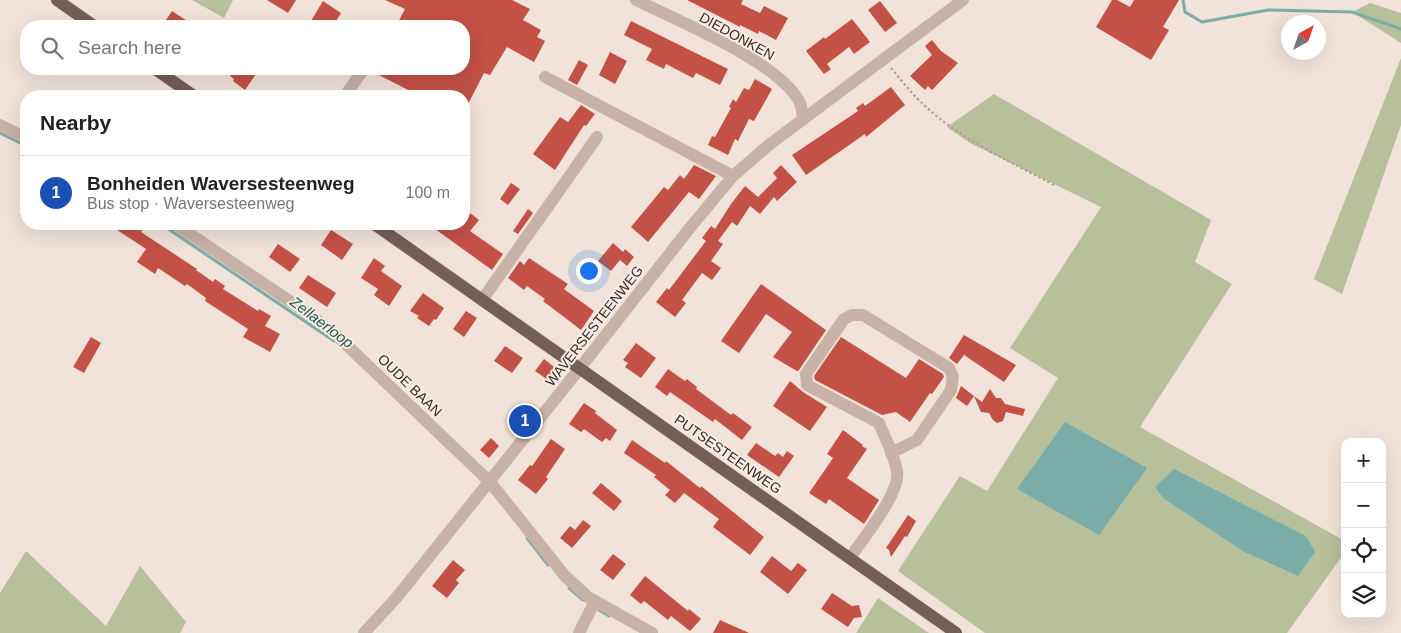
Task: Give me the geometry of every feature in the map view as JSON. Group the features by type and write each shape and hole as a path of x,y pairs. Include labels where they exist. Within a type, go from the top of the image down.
{"main road":[{"path":"57,0 85,20"},
{"path":"164,75 185,90"},
{"name":"PUTSESTEENWEG","path":"383,230 956,633"}],"street":[{"name":"DIEDONKEN","path":"636,0 759,62 778,76 791,90 801,104 803,118"},
{"name":"WAVERSESTEENWEG","path":"364,633 397,597 689,229 734,176 803,118 963,0"},
{"path":"349,90 360,75"},
{"path":"544,77 734,176"},
{"path":"0,125 20,135"},
{"path":"482,300 597,137"},
{"name":"OUDE BAAN","path":"184,230 309,314 334,333 490,482 565,576 588,597 652,633"},
{"path":"850,558 891,497 896,484 897,472 880,423 807,385 806,374 844,319 852,315 863,315 948,368 953,377 951,390 917,440 891,454"},
{"path":"579,633 595,601"}],"path":[{"path":"884,59 925,106 983,146 1054,186"}],"green space":[{"path":"192,0 233,0 224,18"},
{"path":"1370,3 1401,13 1401,43 1352,12"},
{"path":"1401,58 1401,125 1342,294 1314,279"},
{"path":"994,94 1211,220 1195,262 1232,284 1140,427 1341,539 1341,558 1287,633 985,633 898,571 960,476 987,491 1058,378 1010,348 1101,207 970,143 947,127","holes":["1164,499 1298,576 1244,552"]},
{"path":"26,551 106,626 140,566 186,622 180,633 0,633 0,593"},
{"path":"878,598 929,633 856,633"}],"water":[{"path":"1065,422 1147,468 1099,535 1017,489"},
{"path":"1174,469 1306,536 1315,552 1298,576 1244,552 1164,499 1155,487"}],"building":[{"path":"267,0 296,0 288,13"},
{"path":"385,0 512,0 530,9 523,20 541,30 537,37 545,41 534,62 507,47 490,75 484,73 470,100 470,90 408,90 379,75 470,75 470,20 399,20 405,9"},
{"path":"687,0 743,0 741,4 760,13 764,6 788,18 776,40 759,31 758,34 740,25 740,27"},
{"path":"1112,0 1117,0 1130,7 1134,0 1179,0 1163,27 1169,30 1151,60 1096,27"},
{"path":"323,1 341,13 337,20 312,20"},
{"path":"880,1 897,23 885,32 868,10"},
{"path":"172,11 186,20 166,20"},
{"path":"852,19 870,42 854,54 849,47 827,64 831,69 824,74 806,51"},
{"path":"631,21 728,69 720,85 696,73 693,78 666,64 664,69 646,60 652,49 624,35"},
{"path":"932,40 941,51 958,63 932,90 928,86 925,90 910,76 932,55 925,46"},
{"path":"610,52 627,61 615,84 599,75"},
{"path":"579,60 588,65 577,85 568,80"},
{"path":"255,75 245,90 233,81 234,79 230,76"},
{"path":"755,79 772,89 754,121 749,119 738,141 735,139 728,155 708,145 712,136 715,137 731,108 729,107 733,99 736,102 744,88 749,90"},
{"path":"891,87 905,105 866,137 865,134 806,175 792,155 858,111 856,108 863,103 865,106"},
{"path":"581,105 595,114 586,126 584,125 555,170 533,154 560,117 568,122"},
{"path":"694,165 716,176 699,199 689,192 648,242 631,227 664,187 668,190 680,175 684,179"},
{"path":"781,165 797,182 777,201 774,197 760,214 750,206 737,226 732,222 718,241 723,244 711,261 721,268 712,280 702,273 682,300 686,303 675,317 656,302 667,288 669,290 706,241 702,238 711,226 715,229 745,186 758,197 777,178 773,173"},
{"path":"511,183 520,189 508,205 500,199"},
{"path":"528,209 533,213 518,234 513,231"},
{"path":"470,213 479,220 470,231 503,254 492,270 436,230 470,230"},
{"path":"117,230 142,230 141,232 197,269 213,282 215,279 225,286 223,289 258,311 259,309 271,316 265,326 280,334 270,352 243,337 248,329 205,301 206,298 187,284 185,286 158,268 155,274 137,262 146,249"},
{"path":"331,230 353,244 342,260 321,245"},
{"path":"613,243 623,252 625,249 634,257 627,266 620,260 611,271 598,261"},
{"path":"278,244 300,259 290,272 269,257"},
{"path":"374,258 385,266 381,271 402,286 389,306 374,295 378,289 361,278"},
{"path":"529,258 568,284 564,289 594,311 581,330 543,301 545,299 527,286 524,290 508,278 520,261 524,265"},
{"path":"308,275 336,293 327,307 299,288"},
{"path":"761,284 826,330 797,371 773,357 792,332 766,314 739,353 721,341"},
{"path":"423,293 444,308 436,320 434,319 429,326 417,318 419,316 410,311"},
{"path":"466,311 477,318 464,337 453,329"},
{"path":"964,335 1016,365 1004,382 964,355 957,364 949,358"},
{"path":"91,337 101,343 84,373 73,367"},
{"path":"841,337 906,378 919,359 943,374 944,377 932,394 930,393 910,422 896,412 882,415 815,380 814,376"},
{"path":"636,343 656,358 641,378 625,367 628,363 623,360"},
{"path":"505,346 523,358 512,373 494,361"},
{"path":"544,359 562,373 554,384 535,371"},
{"path":"668,369 685,381 687,379 697,387 696,389 731,415 733,413 752,427 742,440 715,419 713,422 670,392 667,396 655,387"},
{"path":"790,381 803,392 827,407 810,431 773,406"},
{"path":"961,386 974,396 967,406 956,398"},
{"path":"990,389 996,398 1001,398 1005,404 1025,409 1023,416 1006,412 1003,421 997,423 989,413 981,412 974,396 982,402"},
{"path":"584,403 617,430 610,441 606,438 602,442 584,429 581,432 569,424"},
{"path":"843,430 867,449 847,478 879,500 864,524 829,499 826,504 809,493 833,458 827,454"},
{"path":"491,438 499,446 489,458 480,450"},
{"path":"551,439 565,449 546,477 548,479 536,494 518,480 530,465 532,466"},
{"path":"632,440 665,463 666,461 700,488 701,486 764,537 750,555 713,527 719,519 684,493 675,503 665,495 670,490 654,477 656,475 624,453"},
{"path":"756,443 775,456 778,453 783,457 787,451 794,456 779,477 747,455"},
{"path":"601,483 622,501 614,511 592,493"},
{"path":"908,515 916,521 907,537 905,536 891,557 889,550 886,548"},
{"path":"583,520 591,526 572,548 560,538 570,526 575,530"},
{"path":"613,554 626,564 613,580 600,570"},
{"path":"772,556 791,571 798,563 807,570 788,594 760,572"},
{"path":"453,560 465,570 456,580 459,583 447,598 432,586"},
{"path":"645,576 688,611 689,609 701,619 690,631 671,616 668,620 644,601 641,604 630,595"},
{"path":"832,593 852,606 859,605 862,617 854,618 848,627 821,609"},
{"path":"720,620 749,633 713,633"}],"waterway":[{"path":"1183,0 1185,12 1202,22 1268,10 1352,12 1401,29"},
{"name":"Zellaerloop","path":"0,133 20,143"},
{"name":"Zellaerloop","path":"170,230 334,341"},
{"name":"Zellaerloop","path":"527,538 548,565"},
{"name":"Zellaerloop","path":"569,588 583,600"},
{"path":"599,610 609,616"}],"place":[{"name":"Bonheiden Waversesteenweg","path":"525,421"}]}
